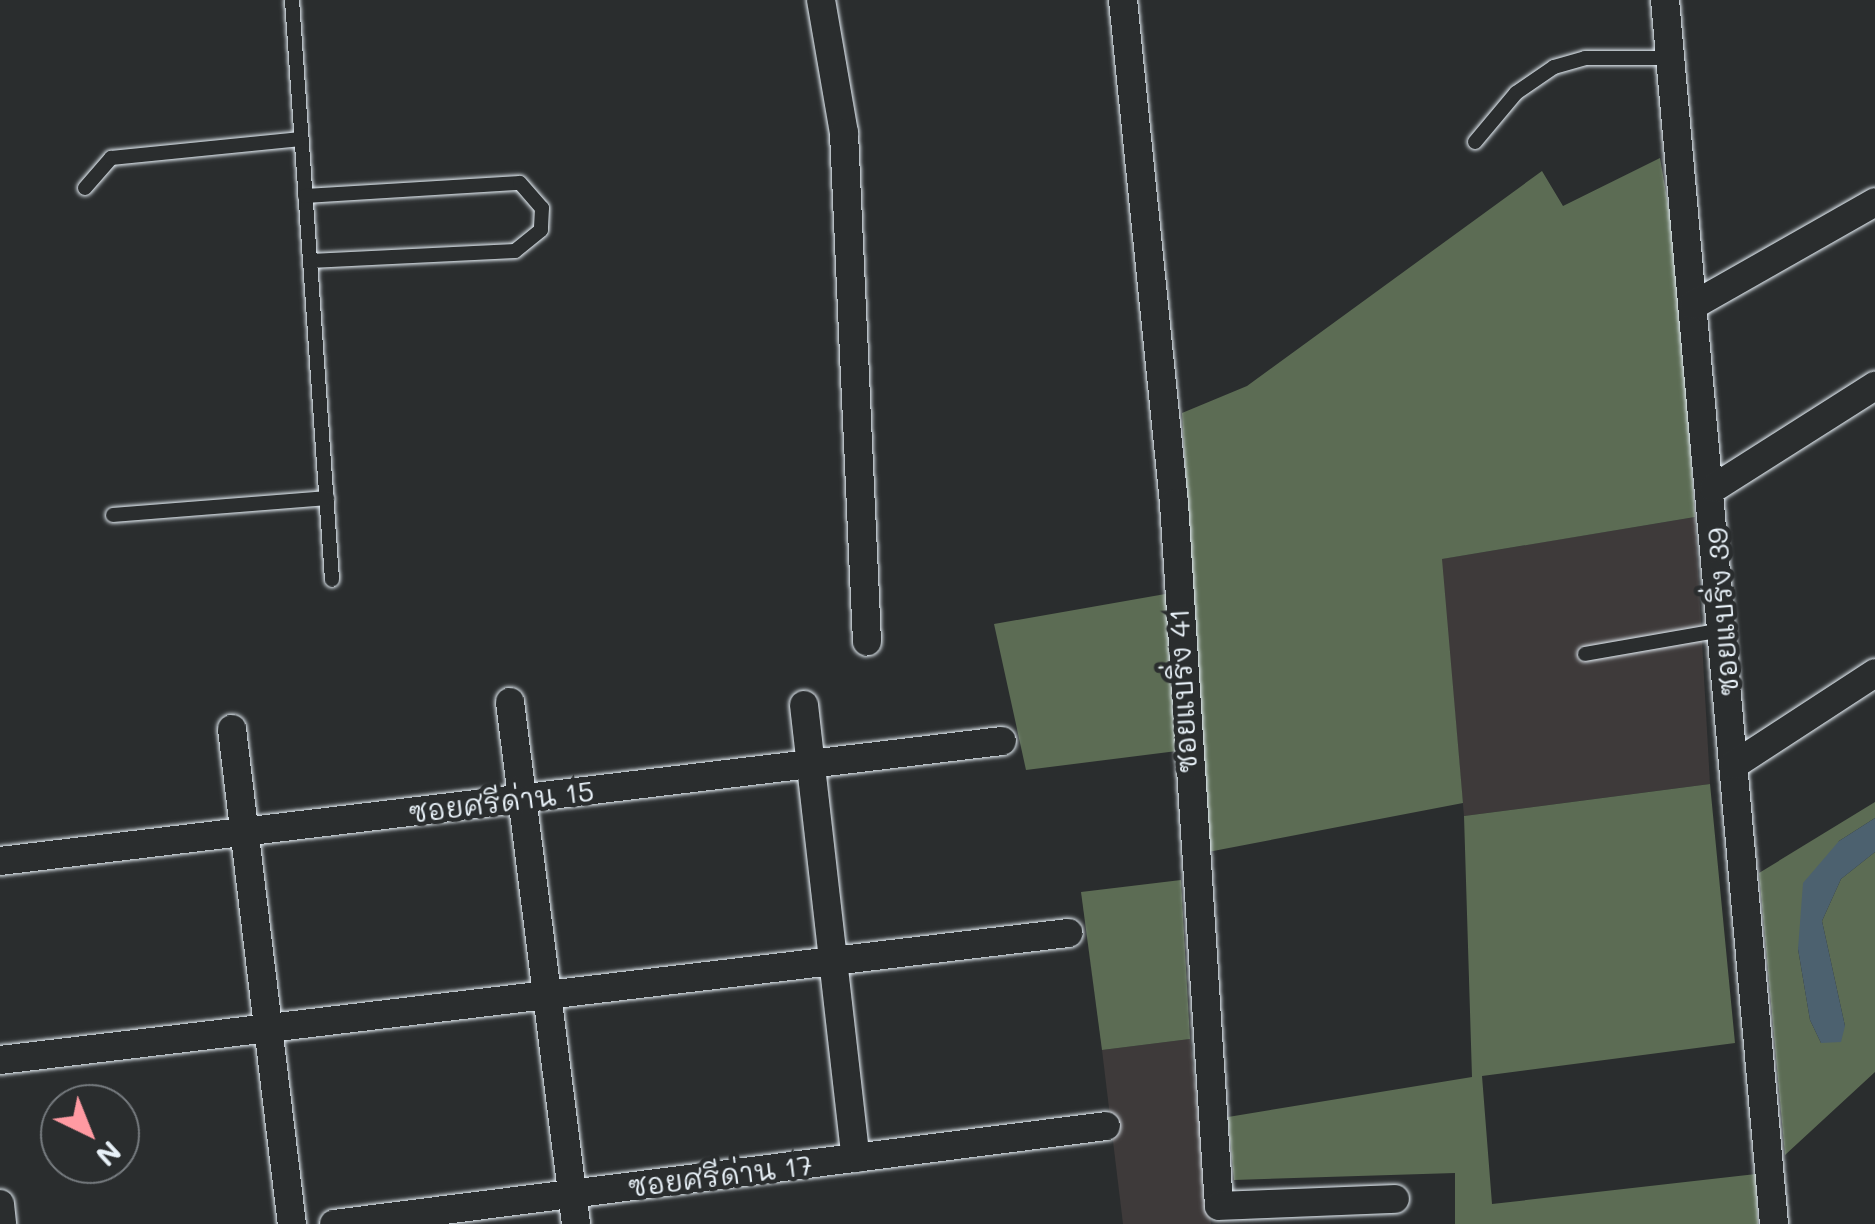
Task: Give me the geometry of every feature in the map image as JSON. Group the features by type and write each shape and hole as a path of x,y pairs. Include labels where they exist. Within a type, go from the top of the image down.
{"street":[{"path":"821,0 844,133 868,641"},
{"name":"ซอยแบริ่ง 41","path":"1123,0 1174,504 1220,1215 1396,1199"},
{"name":"ซอยแบริ่ง 39","path":"1666,0 1714,488 1722,630 1774,1224"},
{"path":"1694,305 1875,202"},
{"path":"1714,488 1875,386"},
{"path":"1734,765 1875,674"},
{"path":"510,702 576,1224"},
{"path":"804,705 806,764 856,1158"},
{"path":"232,729 292,1224"},
{"name":"ซอยศรีด่าน 15","path":"0,860 1002,741"},
{"path":"0,1060 1068,933"},
{"name":"ซอยศรีด่าน 17","path":"334,1224 1106,1126"},
{"path":"0,1204 2,1224"}],"lane":[{"path":"292,0 332,580"},
{"path":"1476,142 1516,93 1554,66 1585,58 1671,58"},
{"path":"85,188 111,158 301,139"},
{"path":"305,196 520,184 542,208 540,230 514,251 310,262"},
{"path":"113,515 327,498"},
{"path":"1585,654 1722,630"}],"shaded area":[{"path":"1695,517 1710,784 1464,816 1441,559"},
{"path":"1190,1039 1211,1224 1123,1224 1102,1050"}],"green space":[{"path":"1660,158 1679,267 1695,517 1442,559 1463,803 1208,852 1182,413 1247,386 1542,171 1563,206"},
{"path":"1171,593 1177,751 1026,770 994,624"},
{"path":"1710,784 1735,1043 1482,1076 1492,1204 1756,1174 1758,1224 1455,1224 1455,1173 1234,1180 1228,1117 1472,1077 1464,816"},
{"path":"1875,802 1875,818 1839,841 1798,949 1810,1020 1821,1043 1845,1026 1822,921 1841,879 1875,852 1875,1072 1785,1155 1759,873"},
{"path":"1181,880 1190,1039 1102,1050 1081,892"}],"water":[{"path":"1875,818 1875,852 1841,879 1822,921 1845,1026 1841,1042 1821,1043 1810,1020 1798,949 1803,883 1839,841"}]}
